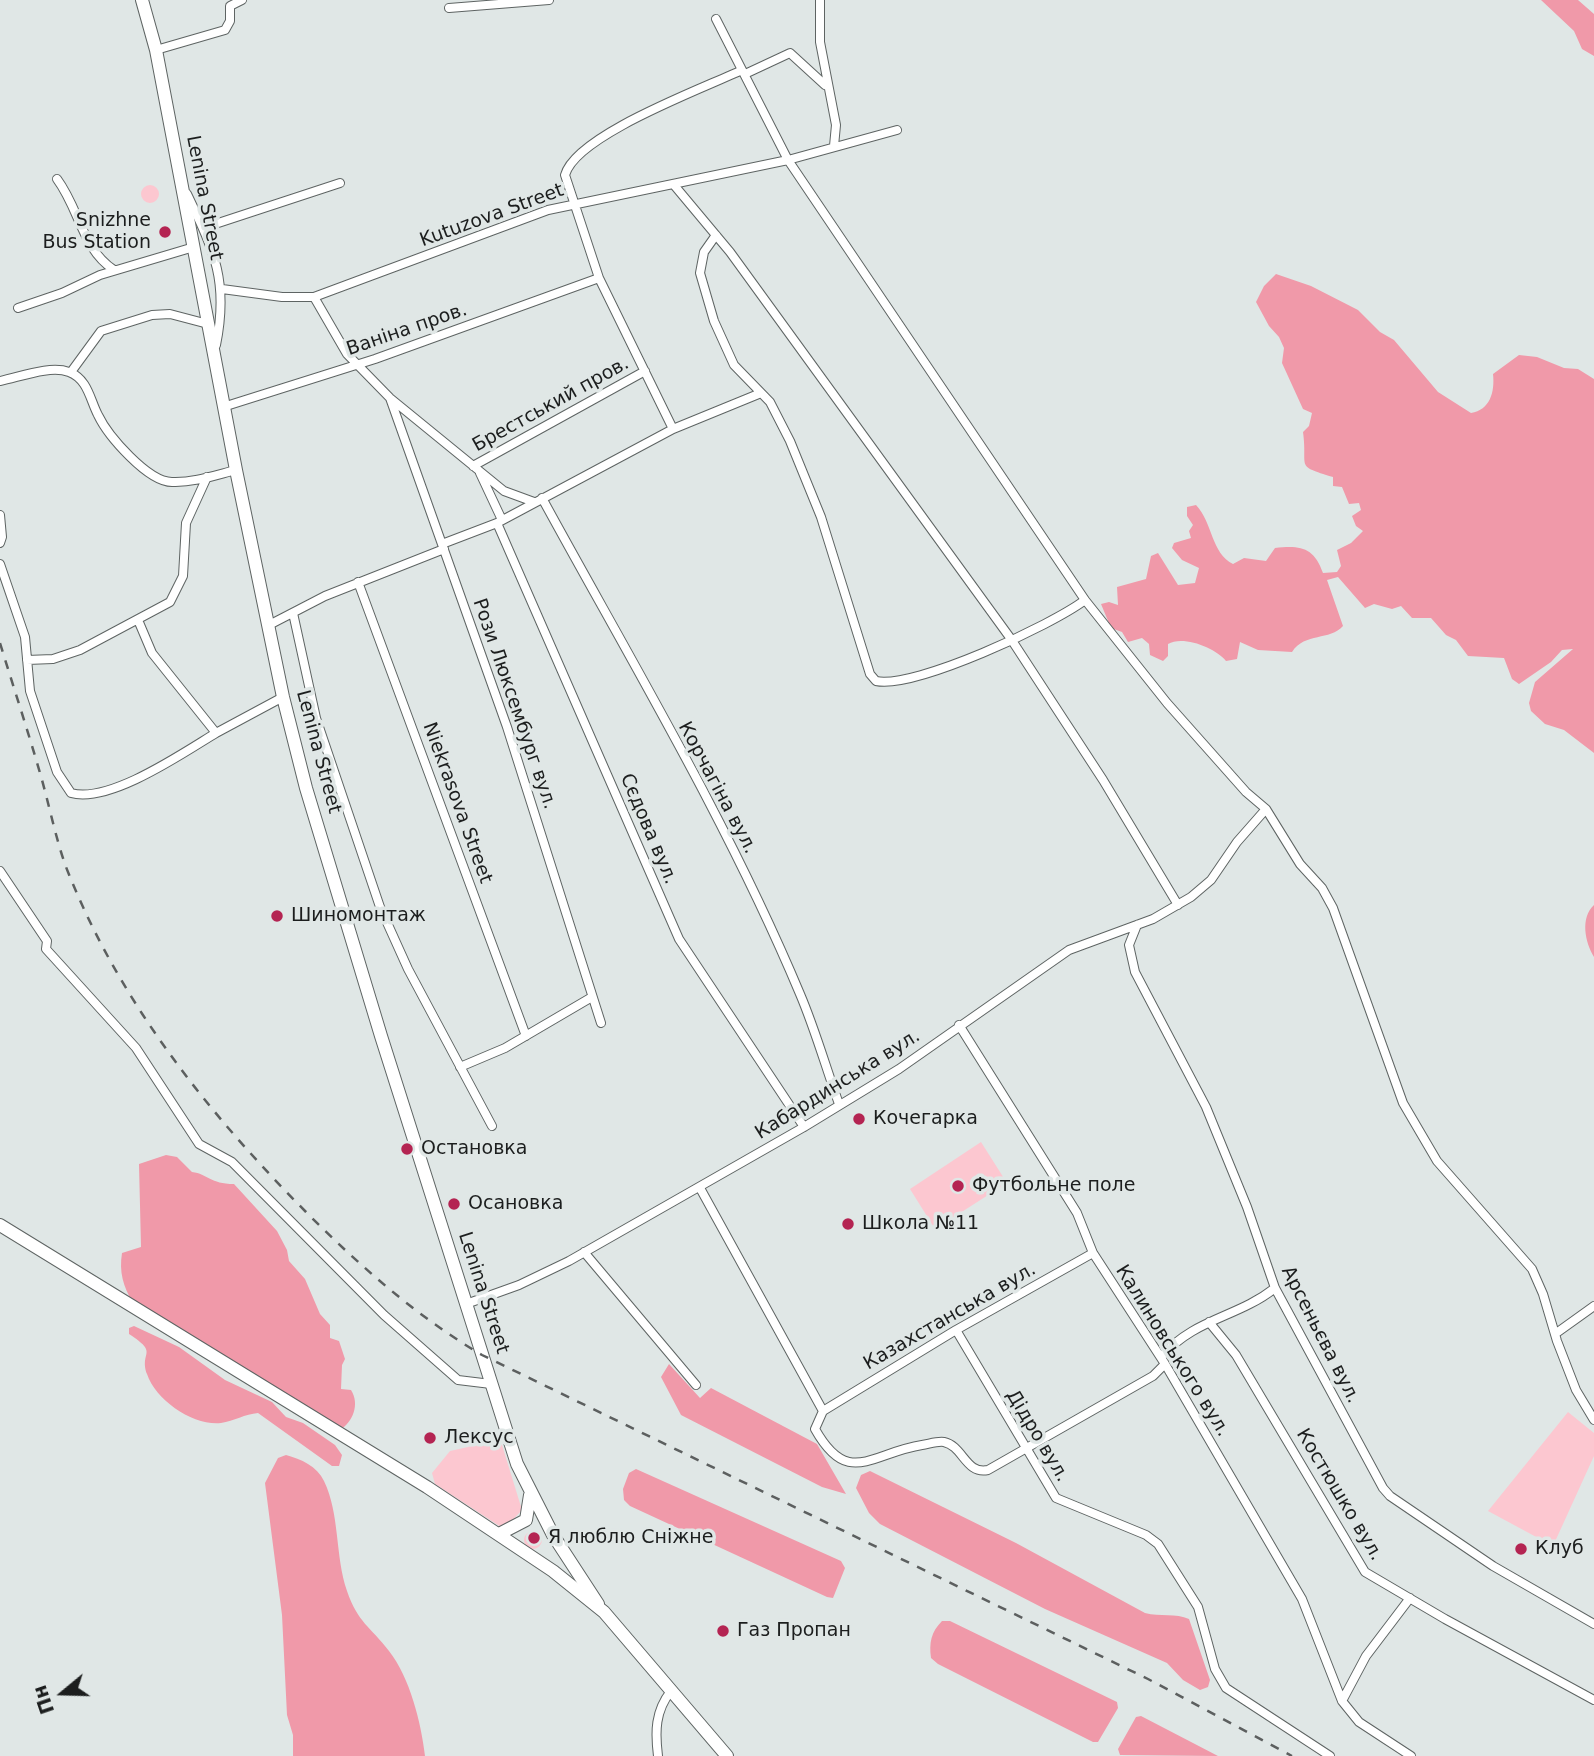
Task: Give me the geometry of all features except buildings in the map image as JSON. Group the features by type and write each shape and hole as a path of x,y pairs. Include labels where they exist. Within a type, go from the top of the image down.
{"main road":[{"name":"Lenina Street","path":"142,0 156,50 223,407 283,697 377,1024 491,1384 530,1495 572,1569 604,1612"},
{"path":"0,1225 499,1534 554,1571 604,1612 727,1756"},
{"path":"499,1534 526,1520 530,1495"}],"street":[{"path":"156,50 225,30 230,21 230,6 242,0"},
{"path":"449,8 549,0"},
{"path":"820,0 820,42 826,85 836,125 834,146"},
{"path":"716,19 788,160 1085,600 1167,703 1245,792 1266,809 1300,864 1322,888 1333,908 1403,1103 1421,1137 1462,1192 1532,1269 1576,1390 1594,1419"},
{"path":"673,429 598,278 565,175 568,166 586,146 743,72 790,53 826,85"},
{"name":"Kutuzova Street","path":"222,289 282,297 314,298 573,203 674,185 788,160 897,130"},
{"path":"180,178 203,228 222,289 222,309 214,355"},
{"path":"57,179 71,198 93,255 114,271"},
{"path":"203,228 340,183"},
{"path":"674,185 716,235 908,492 1011,639 1103,780 1178,905"},
{"path":"716,235 701,264 702,286 725,349 734,365 770,402 790,441 821,517 870,674 876,681 893,682 937,670 1042,626 1085,600"},
{"path":"18,309 114,271 194,247"},
{"name":"Ваніна пров.","path":"223,407 358,365 598,278"},
{"path":"314,298 338,343 390,398 511,495 538,500"},
{"path":"71,372 101,331 152,314 170,314 208,324"},
{"path":"0,381 53,369 71,372 93,397 97,414 111,433 150,474 171,482 236,470"},
{"name":"Брестський пров.","path":"476,468 645,371"},
{"path":"269,625 358,582 500,522 673,429 761,393"},
{"name":"Рози Люксембург вул.","path":"390,398 507,727 601,1023"},
{"name":"Сєдова вул.","path":"476,468 679,939 804,1127"},
{"path":"27,660 67,654 138,621 170,602 181,585 186,558 186,523 207,477"},
{"name":"Корчагіна вул.","path":"538,500 728,840 802,996 839,1104"},
{"path":"0,515 0,544"},
{"path":"0,564 18,612 30,691 50,753 63,785 71,793 88,795 117,788 283,697"},
{"name":"Niekrasova Street","path":"358,582 526,1036"},
{"path":"293,613 316,718 380,907 398,949 492,1126"},
{"path":"138,621 152,653 216,733"},
{"name":"Кабардинська вул.","path":"466,1304 519,1285 584,1252 804,1127 899,1069 1069,950 1137,925 1178,905 1203,889 1266,809"},
{"path":"0,871 47,941 46,949 136,1048 199,1144 232,1162 384,1315 458,1380 491,1384"},
{"name":"Арсеньєва вул.","path":"1137,925 1129,945 1135,972 1206,1107 1247,1207 1275,1288 1390,1496 1493,1566 1594,1624"},
{"path":"460,1067 526,1036 592,997"},
{"name":"Калиновського вул.","path":"959,1025 1077,1213 1093,1253 1163,1360 1302,1599 1342,1701"},
{"path":"700,1188 823,1411 815,1429 834,1458 841,1462 863,1461 913,1446 943,1442 980,1472 1153,1376 1163,1360 1189,1331 1243,1308 1275,1288"},
{"path":"584,1252 696,1385"},
{"name":"Казахстанська вул.","path":"823,1411 956,1330 1093,1253"},
{"path":"1555,1334 1594,1306"},
{"name":"Костюшко вул.","path":"1209,1322 1236,1355 1353,1556 1375,1580 1594,1700"},
{"name":"Дідро вул.","path":"956,1330 1056,1498 1146,1535 1158,1544 1198,1607 1215,1669 1226,1688 1330,1756"},
{"path":"1409,1598 1366,1656 1342,1701 1359,1722 1379,1738 1411,1756"},
{"path":"659,1756 655,1730 664,1700 671,1691"}],"shaded area":[{"path":"1541,0 1578,0 1594,14 1594,56 1582,49 1574,31"},
{"path":"150,185 156,188 159,194 156,200 150,203 144,200 141,194 144,188"},
{"path":"1276,274 1311,286 1358,310 1380,332 1394,340 1438,392 1471,413 1483,408 1490,399 1493,374 1519,355 1537,357 1564,368 1578,369 1594,379 1594,753 1564,730 1545,724 1531,711 1529,703 1535,682 1573,649 1562,650 1551,662 1519,684 1512,679 1504,658 1468,656 1456,640 1446,635 1431,618 1412,618 1401,606 1392,609 1374,604 1365,608 1338,577 1327,580 1343,626 1331,634 1304,642 1292,652 1258,650 1240,642 1237,659 1226,661 1199,644 1182,641 1168,644 1168,656 1163,661 1150,655 1149,644 1142,638 1128,642 1122,632 1111,628 1101,604 1109,602 1118,605 1117,587 1146,579 1151,556 1158,553 1178,585 1195,583 1199,568 1182,560 1172,548 1174,543 1191,538 1189,531 1193,525 1187,516 1187,507 1196,505 1202,512 1220,553 1233,564 1244,558 1266,561 1275,548 1292,547 1310,553 1323,573 1337,572 1341,566 1337,550 1351,543 1363,531 1356,526 1352,516 1361,510 1359,503 1349,504 1342,487 1333,486 1333,477 1305,464 1303,432 1309,426 1312,413 1303,409 1282,363 1284,348 1256,302 1264,286"},
{"path":"1594,905 1594,957 1588,944 1585,923"},
{"name":"Футбольне поле","path":"981,1142 1007,1183 935,1229 910,1189"},
{"path":"166,1155 177,1157 192,1172 214,1181 234,1184 277,1231 287,1250 289,1261 305,1279 320,1314 330,1325 330,1338 339,1341 345,1359 342,1365 341,1389 351,1390 355,1401 352,1418 345,1427 340,1430 133,1303 123,1279 121,1260 122,1253 141,1247 139,1164"},
{"path":"134,1326 179,1347 225,1380 272,1402 286,1417 303,1423 335,1445 342,1455 339,1466 332,1466 258,1413 226,1422 210,1423 177,1410 152,1384 145,1366 146,1349 129,1334 129,1328"},
{"path":"669,1364 700,1398 711,1388 817,1444 846,1494 822,1487 681,1415 661,1377"},
{"path":"1568,1412 1594,1433 1594,1456 1553,1546 1488,1511"},
{"path":"495,1441 502,1445 522,1510 504,1529 435,1484 432,1473 450,1451"},
{"path":"286,1455 308,1464 324,1481 333,1507 343,1578 351,1602 389,1651 403,1674 421,1729 425,1756 293,1756 293,1735 287,1715 282,1615 265,1483 278,1458"},
{"path":"636,1469 841,1561 845,1568 833,1598 630,1506 624,1500 623,1489 629,1473"},
{"path":"870,1471 1016,1543 1145,1613 1189,1619 1210,1680 1208,1687 1200,1690 1183,1680 1167,1663 1045,1609 880,1524 869,1513 856,1488 861,1475"},
{"path":"533,1531 539,1534 542,1540 539,1546 533,1549 527,1546 524,1540 527,1534"},
{"path":"942,1621 950,1621 1117,1702 1118,1708 1098,1742 1093,1742 938,1664 931,1658 931,1643 935,1629"},
{"path":"1141,1716 1218,1756 1120,1755 1118,1749 1136,1717"}],"railway":[{"path":"0,643 66,867 111,963 138,1008 200,1094 269,1174 368,1271 434,1324 482,1355 1148,1679 1292,1756"}],"place":[{"name":"Snizhne Bus Station","path":"165,232"},
{"name":"Шиномонтаж","path":"277,916"},
{"name":"Кочегарка","path":"859,1119"},
{"name":"Остановка","path":"407,1149"},
{"name":"Футбольне поле","path":"958,1186"},
{"name":"Осановка","path":"454,1204"},
{"name":"Школа №11","path":"848,1224"},
{"name":"Лексус","path":"430,1438"},
{"name":"Я люблю Сніжне","path":"534,1538"},
{"name":"Клуб","path":"1521,1549"},
{"name":"Газ Пропан","path":"723,1631"}]}
